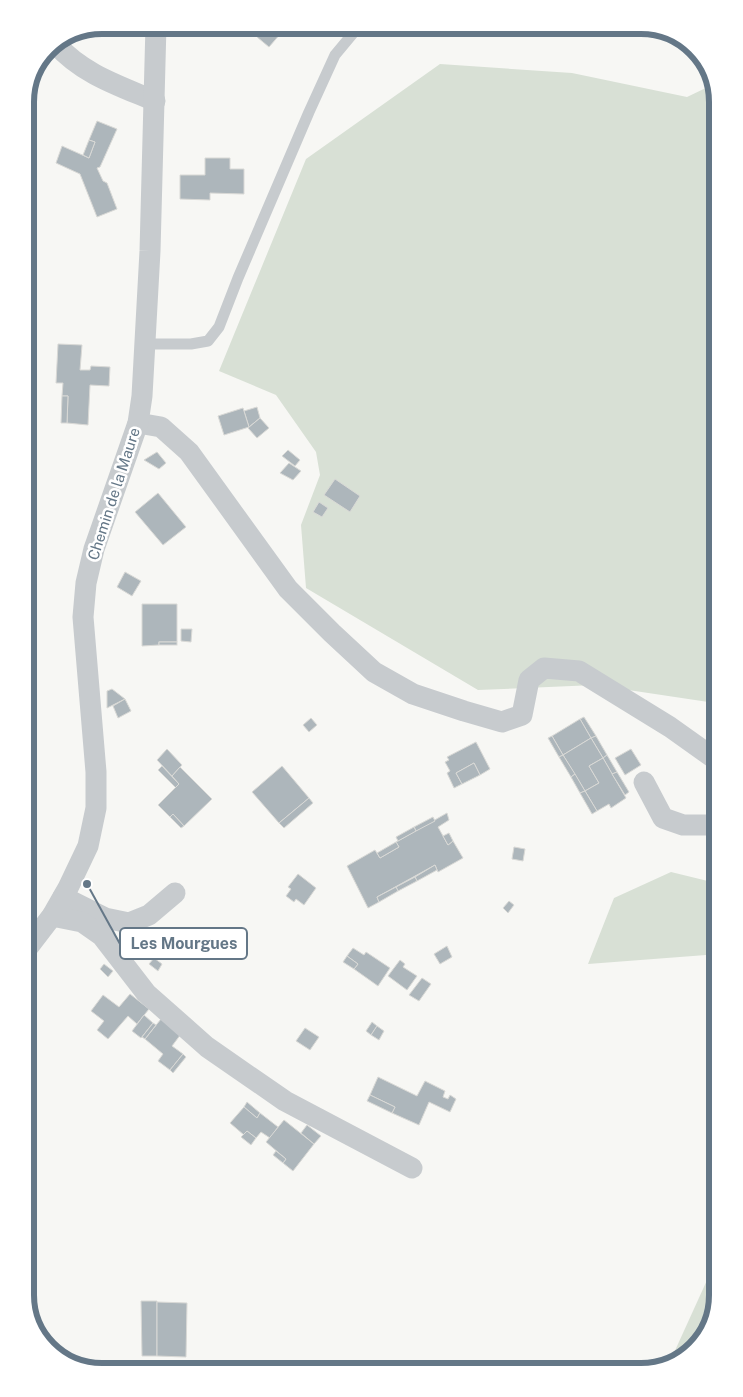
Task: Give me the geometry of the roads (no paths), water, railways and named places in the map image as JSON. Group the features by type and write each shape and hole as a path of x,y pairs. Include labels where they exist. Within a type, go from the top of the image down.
{"street":[{"name":"Chemin de la Maure","path":"34,939 52,916 63,897 88,846 96,808 96,772 84,618 86,583 94,549 138,423 142,396 150,251 156,34"},
{"path":"60,49 95,76 155,101"},
{"path":"138,423 161,427 189,452 288,589 374,672 412,694 464,712 502,722 522,715 529,680 544,668 579,671 670,727 709,756"},
{"path":"644,782 663,818 683,825 709,825"},
{"path":"63,897 105,918 129,923 149,915 175,893"},
{"path":"52,916 82,922 102,936 146,993 207,1047 285,1101 412,1168"}],"lane":[{"path":"145,344 191,344 208,341 219,327 242,268 309,112 335,55 352,34"}],"place":[{"name":"Les Mourgues","path":"87,884"}]}
